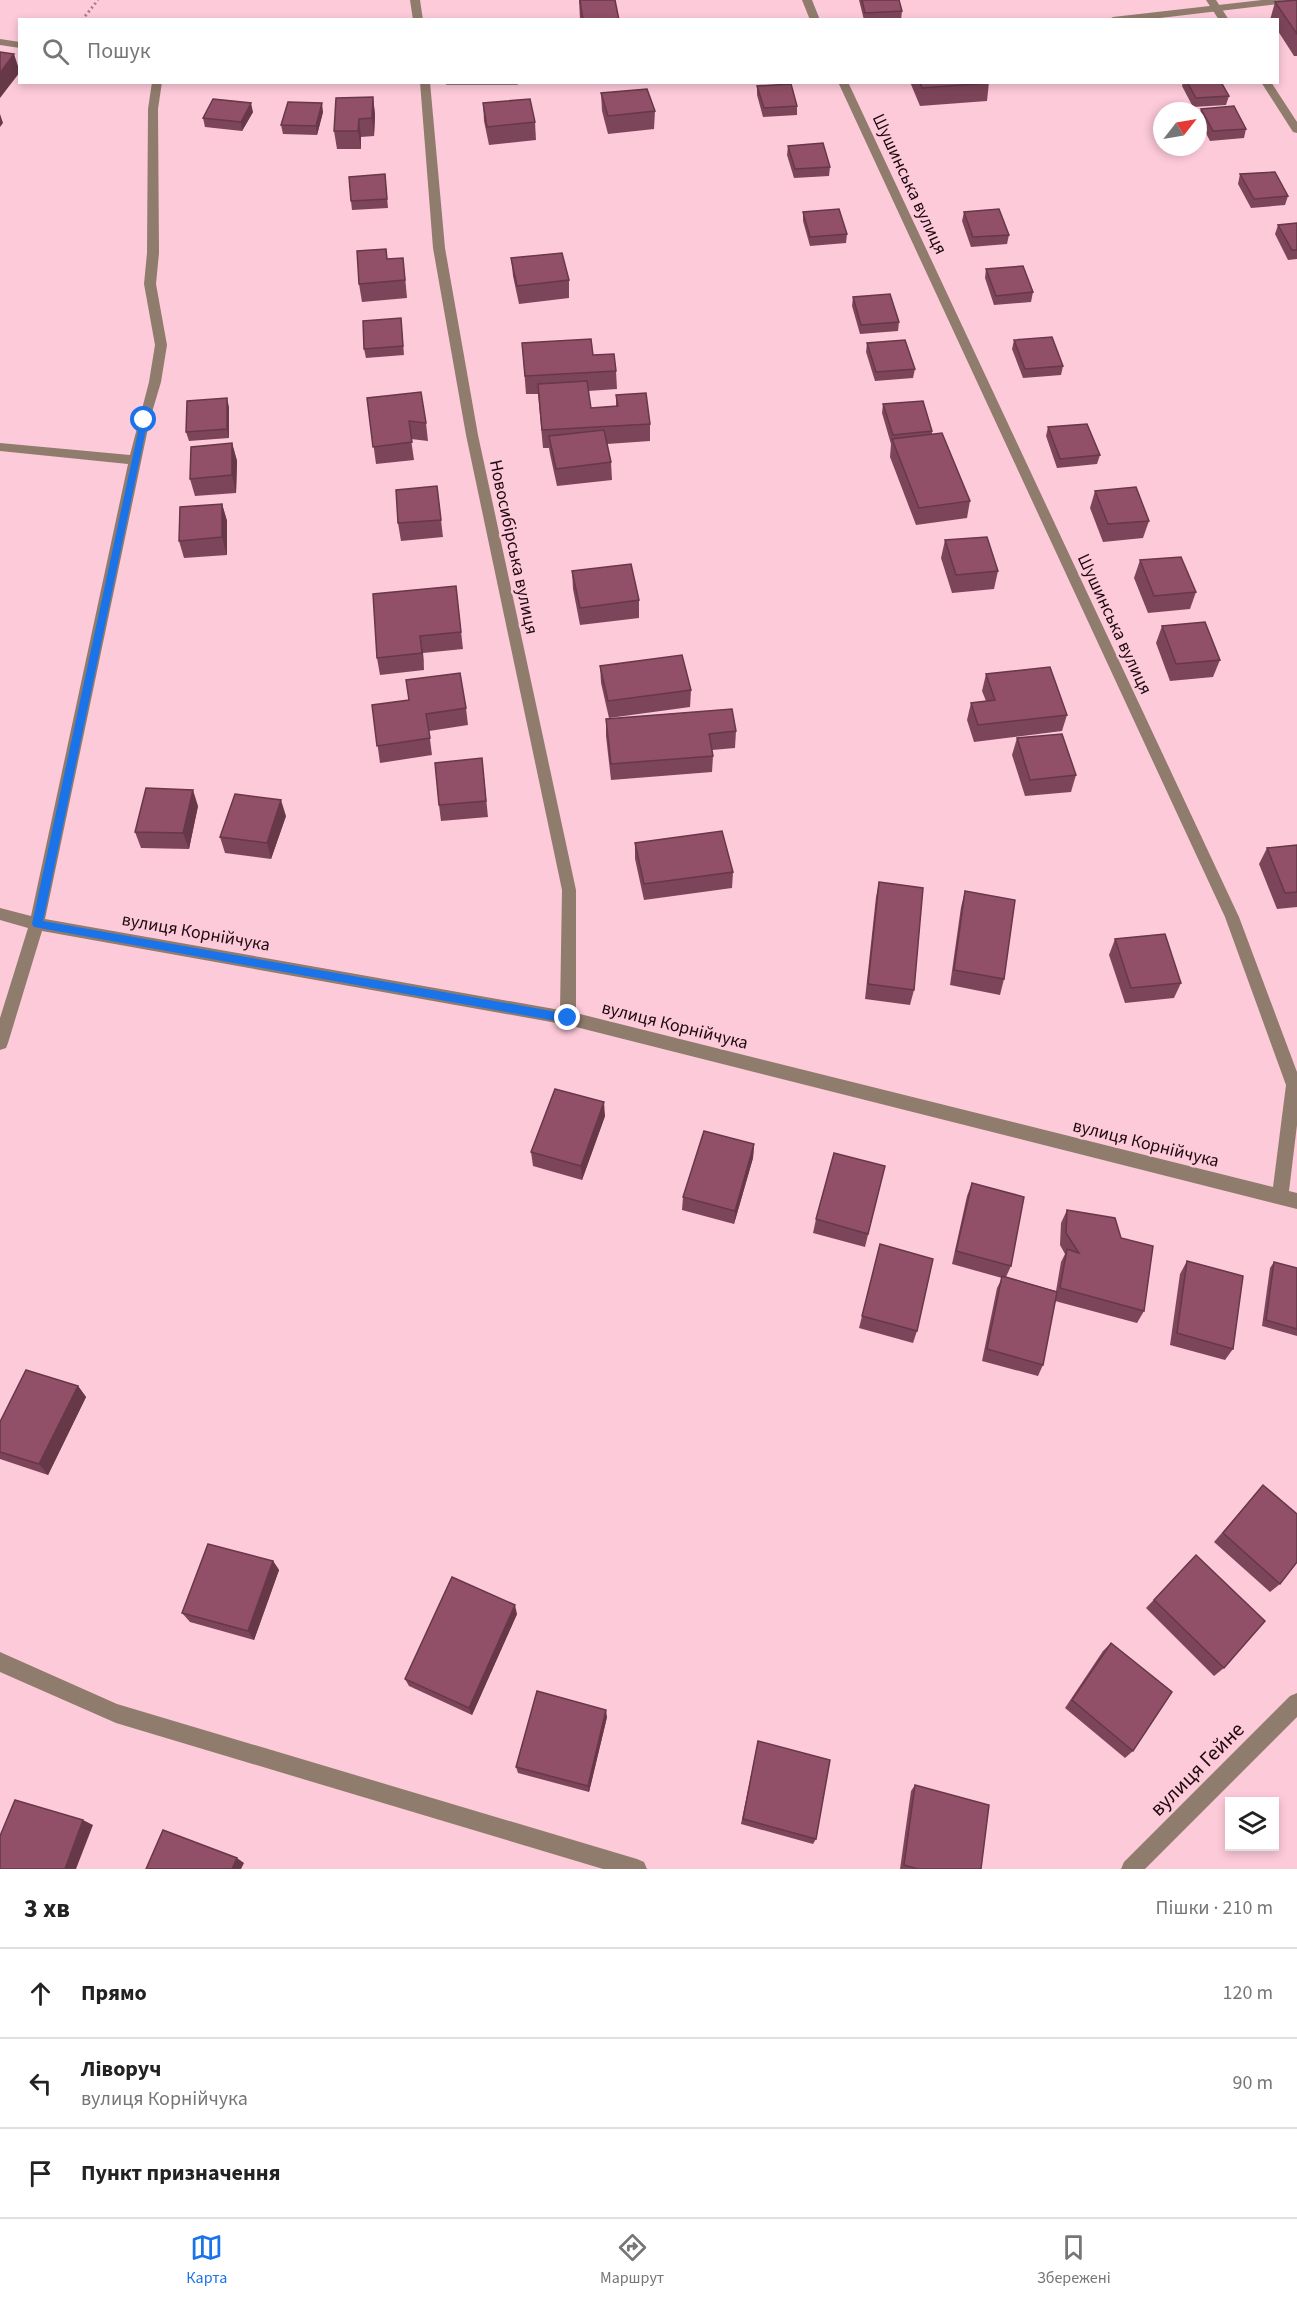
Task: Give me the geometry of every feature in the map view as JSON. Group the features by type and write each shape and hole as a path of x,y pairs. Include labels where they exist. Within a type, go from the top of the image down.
{"street":[{"path":"415,0 418,18"},
{"path":"807,0 814,18"},
{"path":"1126,18 1214,4 1287,0"},
{"path":"1214,4 1223,18"},
{"path":"0,42 18,45"},
{"path":"0,1043 37,924 135,460 155,382 161,345 150,284 153,253 153,109 157,84"},
{"name":"Новосибірська вулиця","path":"425,84 439,248 466,400 569,890 568,1018"},
{"name":"Шушинська вулиця","path":"844,84 1232,917 1294,1085 1280,1196"},
{"path":"1267,84 1297,130"},
{"path":"0,447 135,460"},
{"name":"вулиця Корнійчука","path":"0,914 37,924 568,1018 1297,1201"},
{"path":"0,1662 116,1713 637,1869"},
{"name":"вулиця Гейне","path":"1131,1869 1297,1703"}],"path":[{"path":"84,18 98,0"}],"building":[{"path":"580,0 615,0 619,18 583,18"},
{"path":"862,0 899,0 902,11 865,13"},
{"path":"1297,0 1297,34 1275,2"},
{"path":"0,52 14,54 0,73"},
{"path":"791,84 797,106 764,108 757,86"},
{"path":"921,84 976,84 922,88"},
{"path":"1188,84 1222,84 1229,96 1196,98"},
{"path":"647,89 655,111 608,116 601,93"},
{"path":"373,97 372,118 359,119 358,131 334,131 336,98"},
{"path":"213,99 251,103 241,122 203,118"},
{"path":"530,99 535,122 487,127 483,103"},
{"path":"288,102 322,103 316,126 281,125"},
{"path":"1234,106 1246,129 1213,131 1207,120 1207,108"},
{"path":"823,143 830,167 795,169 788,146"},
{"path":"1275,172 1288,196 1254,199 1240,174"},
{"path":"385,174 387,199 351,201 349,177"},
{"path":"839,209 847,234 810,237 803,212"},
{"path":"999,209 1009,235 973,237 964,212"},
{"path":"1297,223 1297,250 1292,250 1278,225"},
{"path":"386,249 387,259 403,258 405,280 359,284 357,251"},
{"path":"562,253 569,280 517,286 511,258"},
{"path":"1023,266 1033,292 996,296 986,269"},
{"path":"890,294 899,322 861,325 853,297"},
{"path":"401,318 403,346 364,349 363,321"},
{"path":"1052,337 1063,366 1025,369 1014,340"},
{"path":"591,339 593,355 614,354 616,371 525,376 522,343"},
{"path":"905,340 915,369 876,372 867,343"},
{"path":"587,381 591,408 618,406 616,395 646,393 650,424 542,430 538,384"},
{"path":"421,392 426,423 409,421 412,442 373,447 367,398"},
{"path":"227,398 227,429 186,432 187,401"},
{"path":"923,401 932,431 893,435 883,404"},
{"path":"1087,424 1100,455 1060,459 1048,427"},
{"path":"604,430 611,462 556,469 549,436"},
{"path":"942,433 970,501 919,508 892,439"},
{"path":"232,443 232,475 190,479 191,447"},
{"path":"437,486 441,520 398,523 396,490"},
{"path":"1136,487 1149,521 1108,524 1095,491"},
{"path":"222,504 222,537 179,541 180,507"},
{"path":"987,537 998,571 956,575 945,540"},
{"path":"1181,557 1196,592 1154,596 1140,560"},
{"path":"631,564 639,600 580,608 572,571"},
{"path":"456,586 461,632 420,636 422,653 377,658 373,594"},
{"path":"1205,622 1220,660 1176,664 1162,626"},
{"path":"682,655 691,690 608,701 600,666"},
{"path":"1050,667 1067,715 978,725 971,703 995,700 986,674"},
{"path":"460,673 466,708 426,714 430,738 377,746 372,705 409,700 406,680"},
{"path":"732,709 736,731 709,734 713,756 611,764 606,719"},
{"path":"1062,734 1076,775 1030,780 1017,738"},
{"path":"482,758 486,801 439,805 435,763"},
{"path":"146,788 193,790 183,833 135,832"},
{"path":"235,794 281,800 267,843 220,837"},
{"path":"722,831 733,872 644,884 635,843"},
{"path":"1297,845 1297,892 1285,893 1267,848"},
{"path":"879,882 923,888 914,990 868,984"},
{"path":"965,891 1015,900 1004,979 954,970"},
{"path":"1165,934 1181,983 1131,988 1115,939"},
{"path":"555,1089 604,1102 581,1166 531,1152"},
{"path":"704,1131 754,1144 735,1211 683,1197"},
{"path":"834,1153 885,1166 868,1234 816,1219"},
{"path":"972,1183 1024,1197 1011,1266 956,1251"},
{"path":"1067,1210 1115,1218 1121,1238 1153,1246 1144,1311 1060,1288 1067,1249 1079,1253 1066,1233"},
{"path":"880,1244 933,1259 917,1331 862,1316"},
{"path":"1187,1261 1243,1276 1233,1349 1177,1333"},
{"path":"1274,1262 1297,1268 1297,1329 1266,1320"},
{"path":"1002,1276 1057,1292 1043,1365 987,1349"},
{"path":"26,1370 78,1386 39,1464 0,1452 0,1422"},
{"path":"1263,1485 1297,1514 1297,1562 1280,1584 1223,1533"},
{"path":"208,1544 273,1561 248,1631 182,1613"},
{"path":"1196,1555 1265,1621 1224,1668 1154,1600"},
{"path":"452,1577 515,1605 469,1708 405,1679"},
{"path":"1111,1643 1172,1692 1133,1751 1072,1700"},
{"path":"537,1691 606,1710 588,1786 516,1767"},
{"path":"758,1741 830,1760 816,1839 743,1819"},
{"path":"915,1785 989,1805 981,1869 918,1869 904,1865"},
{"path":"15,1800 83,1820 65,1869 0,1869 0,1836"},
{"path":"163,1830 237,1858 232,1869 146,1869"}],"route":[{"path":"144,420 37,924 568,1018"}]}
